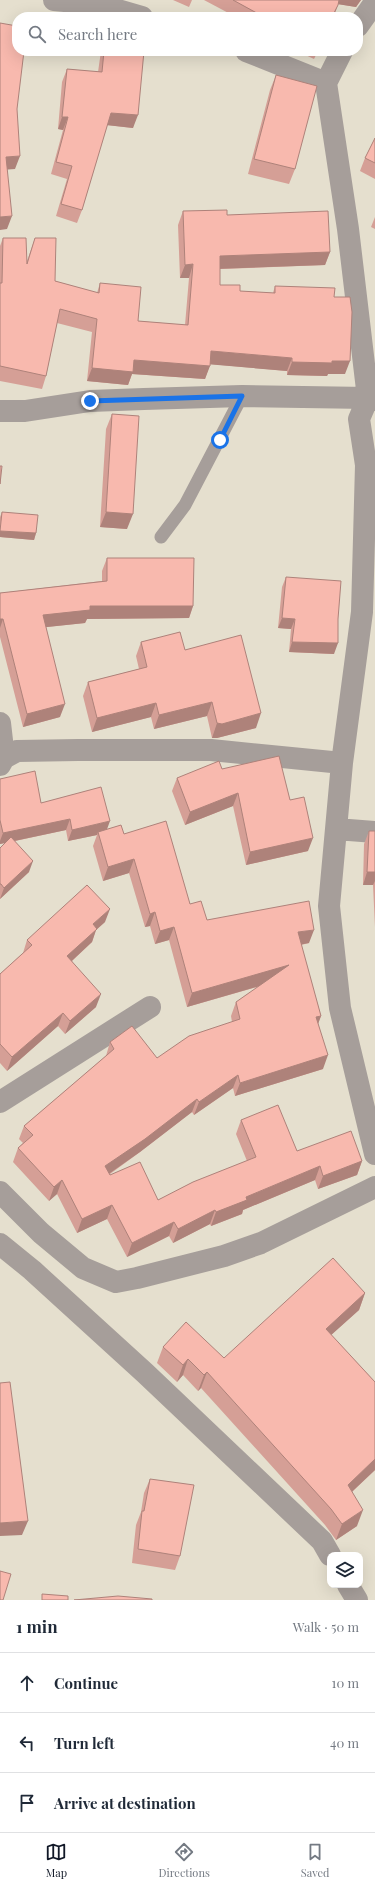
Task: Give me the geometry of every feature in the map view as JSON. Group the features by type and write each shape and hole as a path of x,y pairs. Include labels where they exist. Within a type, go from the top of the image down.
{"street":[{"path":"54,0 97,4 125,12"},
{"path":"363,19 375,2"},
{"path":"258,56 326,83"},
{"path":"340,56 326,83 371,399 359,419 366,465 362,612 342,763 329,906 340,1008 375,1154"},
{"path":"0,411 25,411 90,401 242,396 371,399"},
{"path":"0,723 2,761"},
{"path":"2,761 17,751 212,750 342,763"},
{"path":"336,829 375,832"},
{"path":"0,1102 150,1007"},
{"path":"0,1192 40,1233 83,1268 116,1282 224,1256 262,1243 375,1187"},
{"path":"0,1244 38,1275 144,1373 322,1541 328,1552"},
{"path":"350,1588 357,1600"}],"lane":[{"path":"161,537 184,505 242,396"}],"building":[{"path":"233,0 339,0 334,12 255,12"},
{"path":"0,23 12,25 12,56 23,56 17,109 20,156 6,157 12,216 0,217"},
{"path":"104,56 144,56 138,115 111,113 82,210 61,204 72,166 56,162 68,117 62,117 67,69 102,72"},
{"path":"276,75 317,86 295,169 254,159"},
{"path":"375,138 375,163 365,158"},
{"path":"227,210 227,215 328,211 330,252 220,256 220,285 240,285 240,291 275,293 275,286 335,288 334,297 350,297 352,312 350,361 332,361 332,363 292,362 292,358 211,351 210,366 134,360 133,372 92,368 97,319 60,309 46,376 0,366 0,283 2,283 3,238 26,238 27,264 35,238 56,238 55,281 99,293 100,283 141,287 138,321 188,325 193,264 185,265 183,211"},
{"path":"112,414 139,416 133,514 106,512"},
{"path":"0,466 2,466 0,484"},
{"path":"2,512 38,515 36,533 0,531"},
{"path":"107,558 194,558 193,606 90,606 90,610 43,615 65,704 27,714 3,619 0,619 0,593 107,581"},
{"path":"286,577 341,581 338,643 292,642 295,619 282,618"},
{"path":"180,632 185,650 241,635 261,713 222,724 217,723 212,702 159,715 156,703 97,718 88,682 147,667 141,642"},
{"path":"279,756 290,800 304,797 313,838 250,852 238,793 190,812 177,778 219,761 222,769"},
{"path":"35,771 41,803 101,787 110,821 72,830 70,819 3,833 0,820 0,779"},
{"path":"166,821 190,904 201,901 207,920 309,901 314,930 298,932 321,1016 316,1017 328,1055 240,1083 238,1075 199,1102 197,1099 145,1139 105,1166 110,1175 140,1162 158,1200 193,1182 256,1157 241,1120 278,1105 297,1151 351,1131 362,1161 323,1176 320,1166 246,1197 247,1200 216,1212 215,1210 178,1229 174,1222 132,1243 112,1205 82,1219 62,1180 54,1187 18,1148 33,1135 24,1126 114,1049 110,1042 132,1026 157,1058 189,1036 240,1019 236,1002 289,965 192,993 174,927 160,931 155,912 150,914 134,859 108,867 98,832 121,825 124,834"},
{"path":"369,831 375,831 375,872 367,872"},
{"path":"11,837 33,861 4,888 0,884 0,848"},
{"path":"87,885 110,909 93,924 97,929 67,956 101,994 70,1021 63,1013 12,1057 0,1044 0,974 32,945 27,940"},
{"path":"333,1258 365,1293 326,1329 375,1382 375,1459 348,1485 363,1510 342,1524 331,1509 207,1372 204,1375 188,1359 183,1365 163,1347 186,1322 224,1358"},
{"path":"10,1382 28,1521 0,1523 0,1383"},
{"path":"150,1479 194,1485 180,1556 138,1549 142,1511 144,1511"},
{"path":"0,1571 11,1574 3,1600 0,1600"},
{"path":"42,1594 68,1596 68,1600 42,1600"},
{"path":"118,1596 152,1600 74,1600"}],"route":[{"path":"90,401 242,396 220,440"}]}
